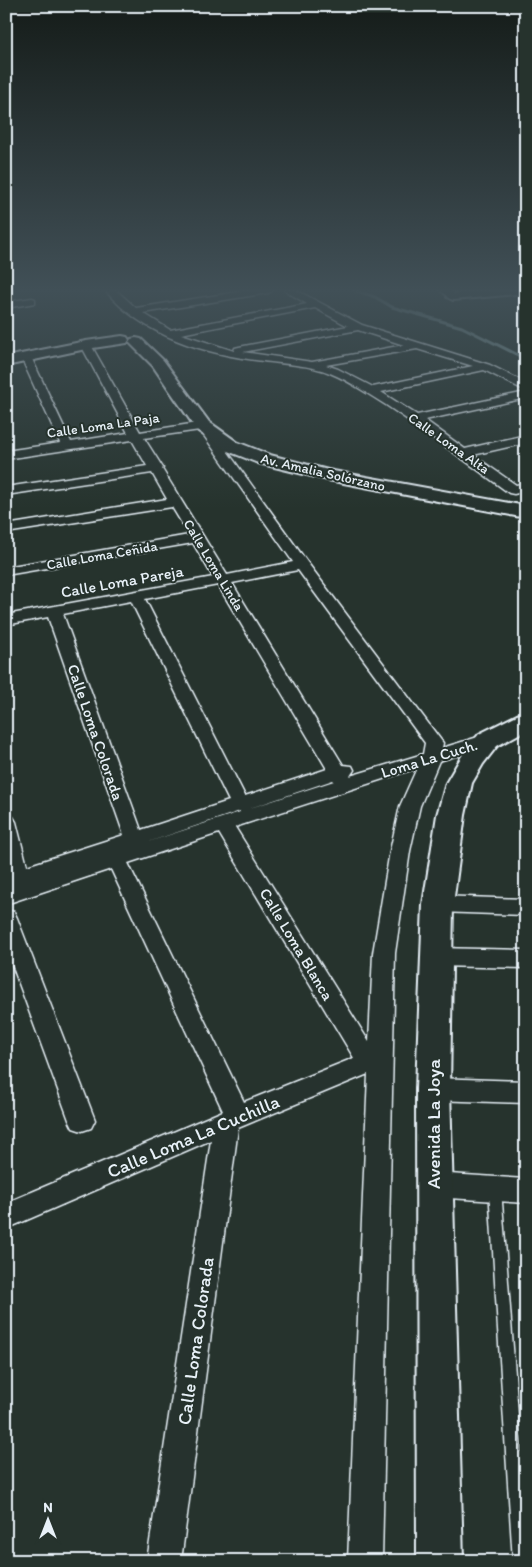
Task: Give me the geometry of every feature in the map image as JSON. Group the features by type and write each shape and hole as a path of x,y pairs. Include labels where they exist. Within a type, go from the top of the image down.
{"main road":[{"name":"Av. Amalia Solórzano","path":"158,363 204,426 231,446 264,460 328,475 526,512"},
{"name":"Av. Amalia Solórzano","path":"163,363 216,422 234,436 258,449 295,460 368,477 526,506"},
{"name":"Avenida La Joya","path":"440,1561 432,1089 438,904 451,815 459,783 472,760 488,740 526,720"}],"street":[{"path":"29,363 67,446"},
{"name":"Calle Loma Linda","path":"96,363 136,436 157,468 341,778"},
{"name":"Calle Loma Alta","path":"299,363 334,371 371,391 520,488"},
{"path":"312,365 322,363"},
{"path":"474,363 486,367 526,388"},
{"path":"371,391 486,367"},
{"path":"416,419 526,395"},
{"path":"204,426 432,750 410,806 400,851 384,952 374,1060 365,1561"},
{"name":"Calle Loma La Paja","path":"6,455 204,426"},
{"path":"465,453 526,439"},
{"path":"6,491 157,468"},
{"path":"6,529 177,502"},
{"name":"Calle Loma Ceñida","path":"6,571 197,538"},
{"name":"Calle Loma Pareja","path":"6,620 302,565"},
{"path":"137,597 240,804"},
{"name":"Calle Loma Colorada","path":"54,611 137,845"},
{"name":"Loma La Cuch.","path":"14,886 137,845 240,804 341,778 432,750 488,740"},
{"name":"Loma La Cuch.","path":"14,886 116,859 137,845 224,825 341,778"},
{"path":"6,822 14,886"},
{"name":"Calle Loma Blanca","path":"224,825 374,1060"},
{"path":"116,859 232,1119"},
{"path":"438,904 526,907"},
{"path":"6,918 82,1120"},
{"path":"435,957 526,959"},
{"name":"Calle Loma La Cuchilla","path":"7,1219 232,1119 374,1060"},
{"path":"432,1089 526,1092"},
{"name":"Calle Loma Colorada","path":"164,1561 232,1119"},
{"path":"433,1185 526,1191"}],"lane":[{"path":"496,1190 521,1561"}]}
